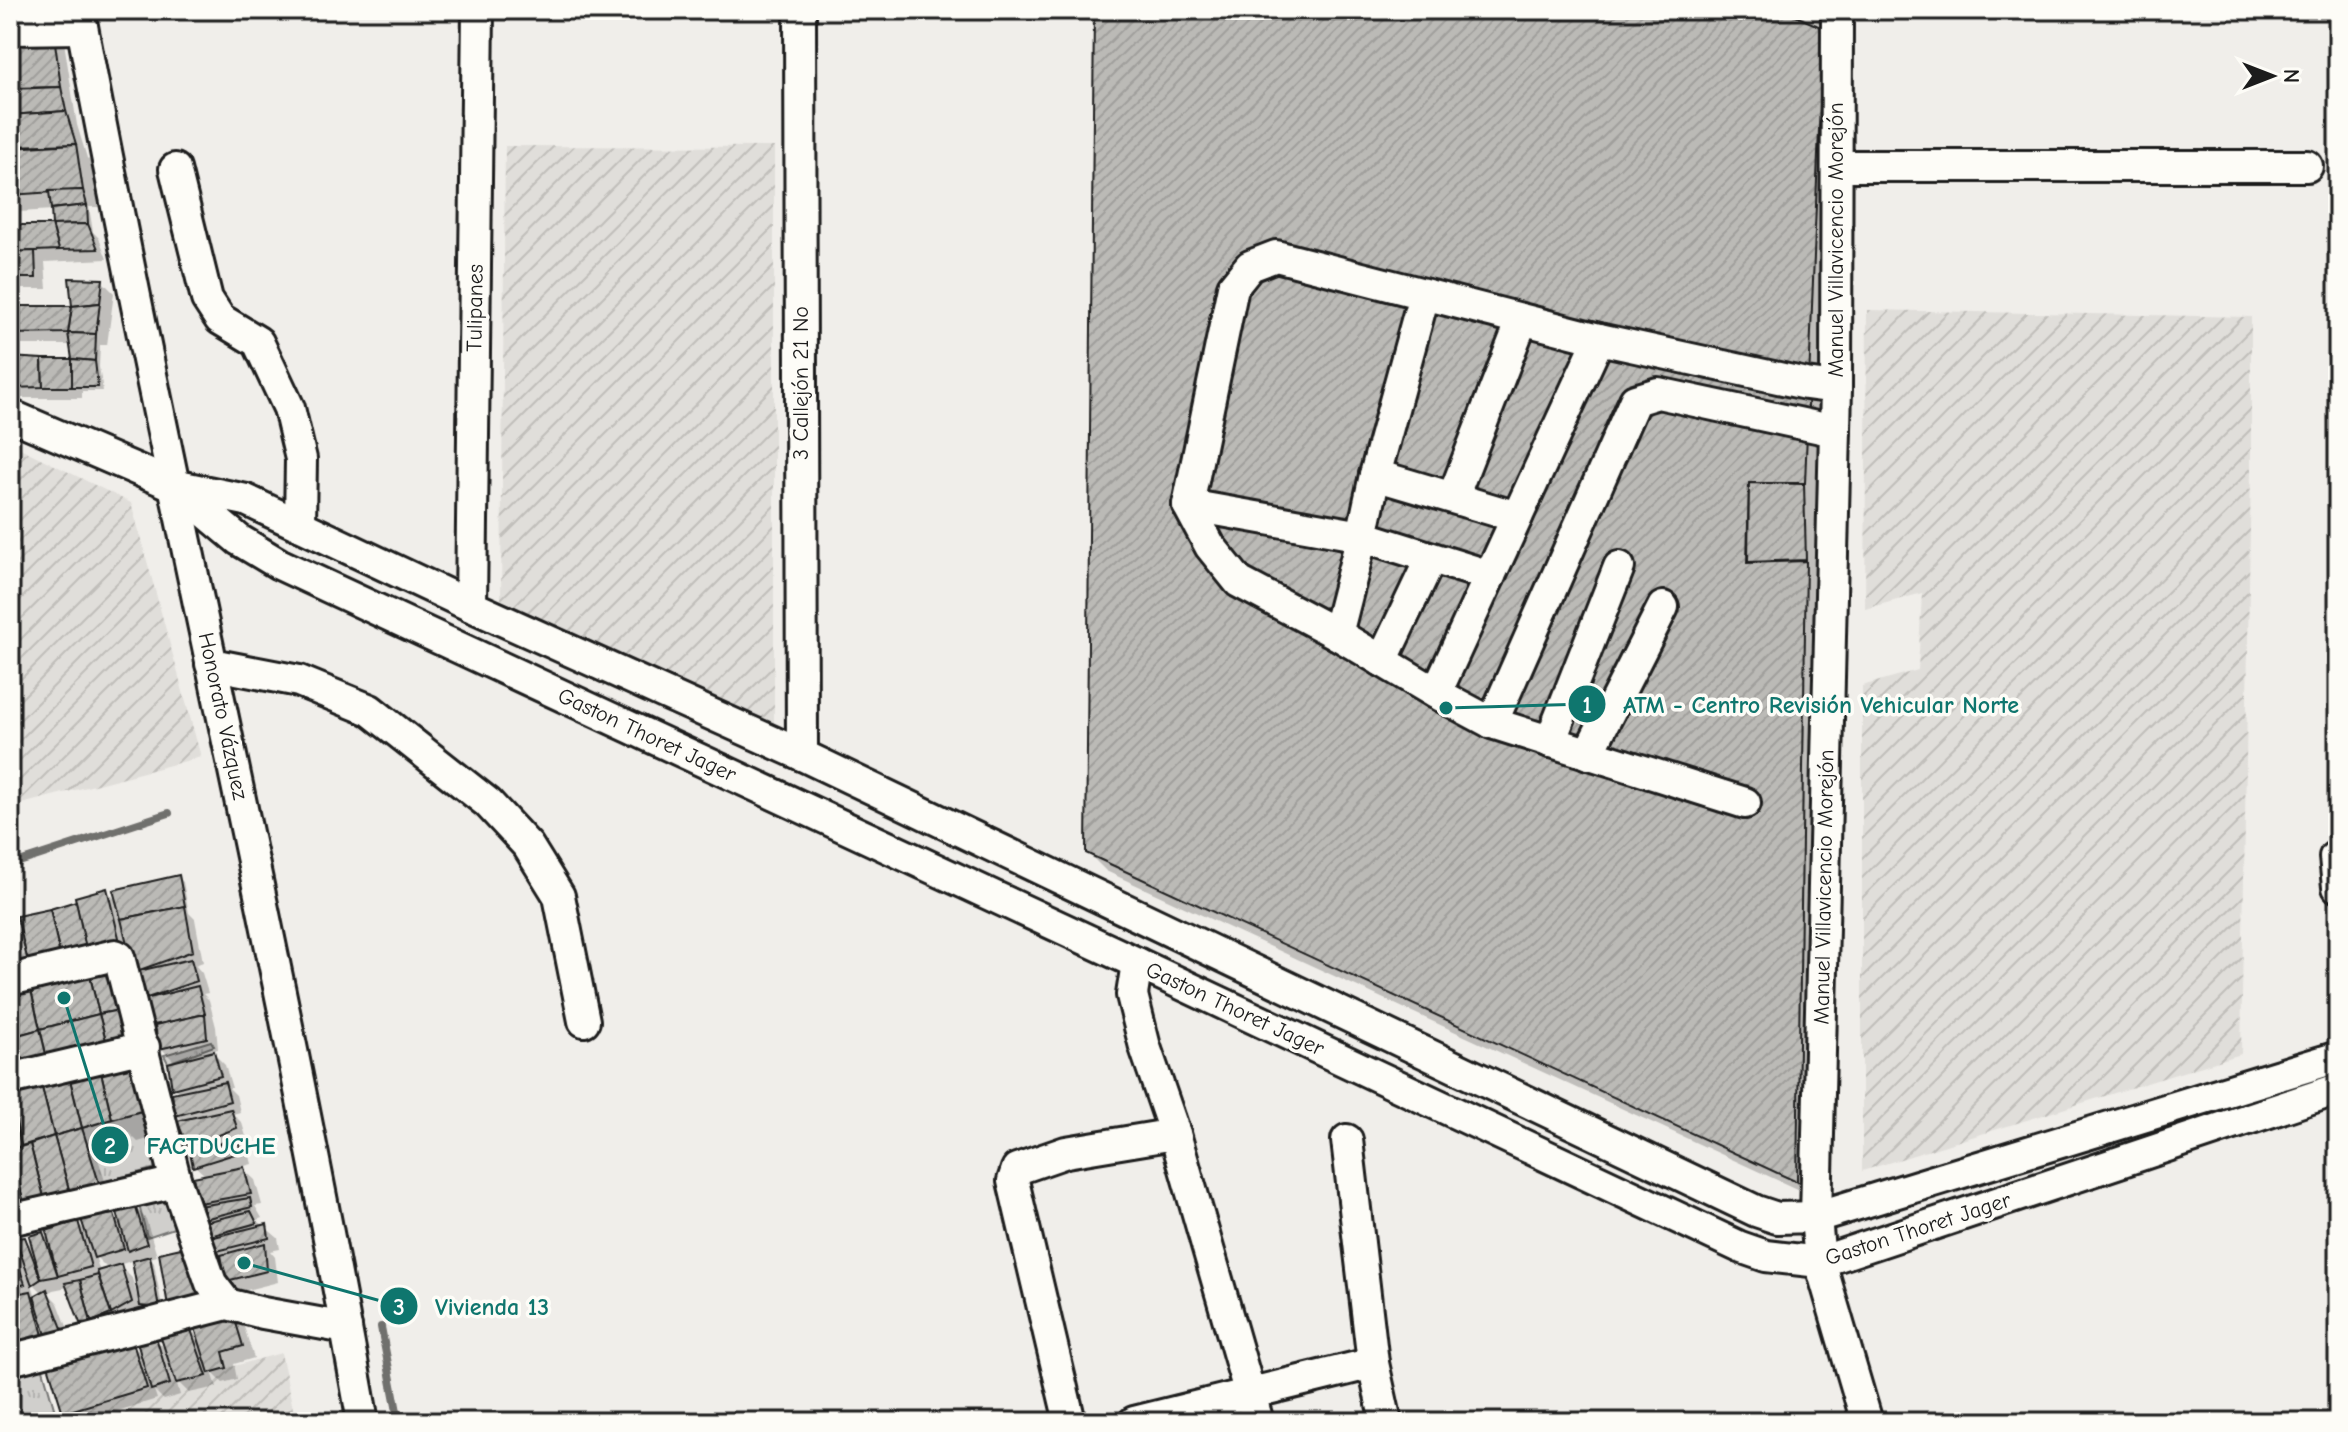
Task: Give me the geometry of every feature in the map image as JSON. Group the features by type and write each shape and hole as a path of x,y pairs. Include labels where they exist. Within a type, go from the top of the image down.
{"street":[{"name":"Tulipanes","path":"471,606 478,10"},
{"name":"3 Callejón 21 No","path":"800,10 802,755"},
{"name":"Manuel Villavicencio Morejón","path":"1837,10 1836,388 1816,1217 1820,1262 1867,1422"},
{"path":"10,29 80,19"},
{"name":"Honorato Vázquez","path":"80,19 173,485 245,815 363,1422"},
{"path":"1837,166 2307,166"},
{"path":"175,169 207,299 220,319 258,342 289,408 301,459 300,525"},
{"path":"1745,803 1492,723 1239,582 1210,546 1188,505 1233,287 1250,266 1276,256 1599,339 1836,388"},
{"path":"1337,634 1375,475 1424,295"},
{"path":"1453,497 1522,320"},
{"path":"1436,693 1599,339"},
{"path":"1492,723 1635,400 1658,393 1835,431"},
{"name":"Gaston Thoret Jager","path":"10,415 173,485 246,500 471,606 802,755 1756,1211 1777,1218 1816,1217 2338,1057"},
{"path":"1375,475 1517,517"},
{"name":"Gaston Thoret Jager","path":"173,485 239,540 279,564 1740,1247 1766,1256 1820,1262 2338,1089"},
{"path":"1188,505 1362,536 1490,576"},
{"path":"1382,661 1431,558"},
{"path":"1550,742 1619,567"},
{"path":"1588,754 1663,607"},
{"path":"211,664 299,681 370,710 488,803 528,846 559,896 584,1021"},
{"path":"2335,857 2338,887"},
{"path":"10,980 115,955 119,957 176,1182 211,1283 227,1304"},
{"path":"1137,963 1132,995 1145,1047 1175,1134 1258,1422"},
{"path":"10,1079 144,1047"},
{"path":"1070,1422 1013,1181 1017,1169 1066,1152 1175,1134"},
{"path":"1347,1140 1373,1363 1386,1422"},
{"path":"10,1220 176,1182"},
{"path":"10,1360 227,1304 346,1328"},
{"path":"1134,1422 1373,1363"}],"shaded area":[{"path":"1782,10 1823,10 1823,28"},
{"path":"505,146 774,147 774,728 501,599"},
{"path":"1867,310 2251,317 2251,469 2241,1054 1862,1171 1862,686 1918,670 1922,593 1865,609"},
{"path":"10,443 131,503 201,757 10,807"},
{"path":"281,1353 296,1422 31,1422"}],"green space":[{"path":"18,920 28,963 10,966 10,922"},
{"path":"211,1041 214,1046 168,1063 164,1055"},
{"path":"145,1110 160,1167 99,1183 82,1128"},
{"path":"172,1198 180,1226 147,1237 139,1205"},
{"path":"42,1366 56,1415 29,1422 10,1422 10,1372"}],"building":[{"path":"1094,10 1782,10 1823,28 1805,483 1749,483 1747,563 1806,561 1797,1182 1086,853"},
{"path":"53,28 61,87 10,88 10,29"},
{"path":"61,87 66,111 10,115 10,89"},
{"path":"66,111 76,144 12,146 10,115"},
{"path":"76,144 83,190 10,195 10,148"},
{"path":"83,190 87,205 51,209 49,191"},
{"path":"87,205 88,224 52,225 51,209"},
{"path":"88,224 98,249 59,250 52,225"},
{"path":"10,225 52,225 59,250 10,252"},
{"path":"35,251 36,278 10,278 10,252"},
{"path":"69,278 103,279 100,303 72,306"},
{"path":"100,303 96,334 68,333 72,306"},
{"path":"10,306 72,306 68,333 10,334"},
{"path":"68,333 96,334 95,361 72,359"},
{"path":"10,357 42,359 43,387 10,388"},
{"path":"42,359 72,359 72,387 43,387"},
{"path":"72,359 95,361 98,387 72,387"},
{"path":"1749,483 1804,484 1806,560 1748,562"},
{"path":"179,875 185,906 121,919 113,890"},
{"path":"107,888 121,946 87,955 75,897"},
{"path":"76,901 86,949 60,956 50,909"},
{"path":"185,906 193,951 134,972 121,919"},
{"path":"50,909 60,956 29,966 17,916"},
{"path":"191,959 197,981 141,1000 134,972"},
{"path":"118,961 130,1008 99,1014 88,968"},
{"path":"88,968 99,1014 40,1029 29,982"},
{"path":"29,982 40,1029 11,1037 10,986"},
{"path":"198,986 205,1014 155,1025 141,1000"},
{"path":"130,1008 138,1045 109,1052 99,1014"},
{"path":"99,1014 109,1052 49,1067 40,1029"},
{"path":"205,1014 207,1038 159,1049 155,1025"},
{"path":"40,1029 49,1067 20,1075 11,1037"},
{"path":"10,1037 20,1075 10,1077"},
{"path":"214,1051 221,1076 172,1089 168,1063"},
{"path":"130,1059 145,1110 112,1119 100,1068"},
{"path":"100,1068 112,1119 82,1128 69,1076"},
{"path":"69,1076 82,1128 54,1136 41,1084"},
{"path":"225,1082 230,1101 175,1116 172,1093"},
{"path":"41,1084 54,1136 21,1146 10,1092"},
{"path":"10,1098 21,1146 10,1150"},
{"path":"231,1109 237,1128 188,1147 177,1121"},
{"path":"82,1128 99,1183 70,1193 54,1136"},
{"path":"54,1136 70,1193 45,1201 30,1144"},
{"path":"238,1138 241,1152 193,1167 190,1152"},
{"path":"30,1144 45,1201 25,1208 11,1150"},
{"path":"10,1150 25,1208 10,1211"},
{"path":"244,1167 251,1194 199,1203 193,1177"},
{"path":"250,1198 252,1207 204,1219 199,1206"},
{"path":"135,1205 147,1244 128,1251 116,1209"},
{"path":"251,1211 257,1223 210,1236 205,1222"},
{"path":"114,1214 124,1249 94,1258 81,1219"},
{"path":"78,1221 91,1267 58,1276 46,1231"},
{"path":"267,1224 269,1238 213,1252 210,1238"},
{"path":"43,1232 58,1276 41,1279 29,1236"},
{"path":"25,1237 41,1279 32,1285 15,1238"},
{"path":"10,1241 25,1284 10,1289"},
{"path":"265,1243 267,1271 226,1281 221,1255"},
{"path":"194,1245 208,1298 168,1306 159,1253"},
{"path":"150,1256 159,1308 140,1306 132,1261"},
{"path":"121,1264 132,1302 111,1314 97,1271"},
{"path":"98,1275 111,1314 91,1322 80,1280"},
{"path":"80,1280 91,1322 80,1323 65,1283"},
{"path":"47,1289 63,1331 46,1335 34,1296"},
{"path":"31,1291 44,1339 14,1348 10,1329 10,1295"},
{"path":"233,1313 243,1346 223,1352 227,1368 209,1373 195,1328"},
{"path":"190,1327 207,1376 176,1383 160,1335"},
{"path":"156,1337 170,1384 151,1390 137,1342"},
{"path":"133,1343 147,1388 63,1413 47,1362"}],"waterway":[{"path":"10,865 169,813"},
{"path":"381,1327 399,1422"}],"place":[{"name":"ATM - Centro Revisión Vehicular Norte","path":"1446,708"},
{"name":"FACTDUCHE","path":"64,998"},
{"name":"Vivienda 13","path":"244,1263"}]}
